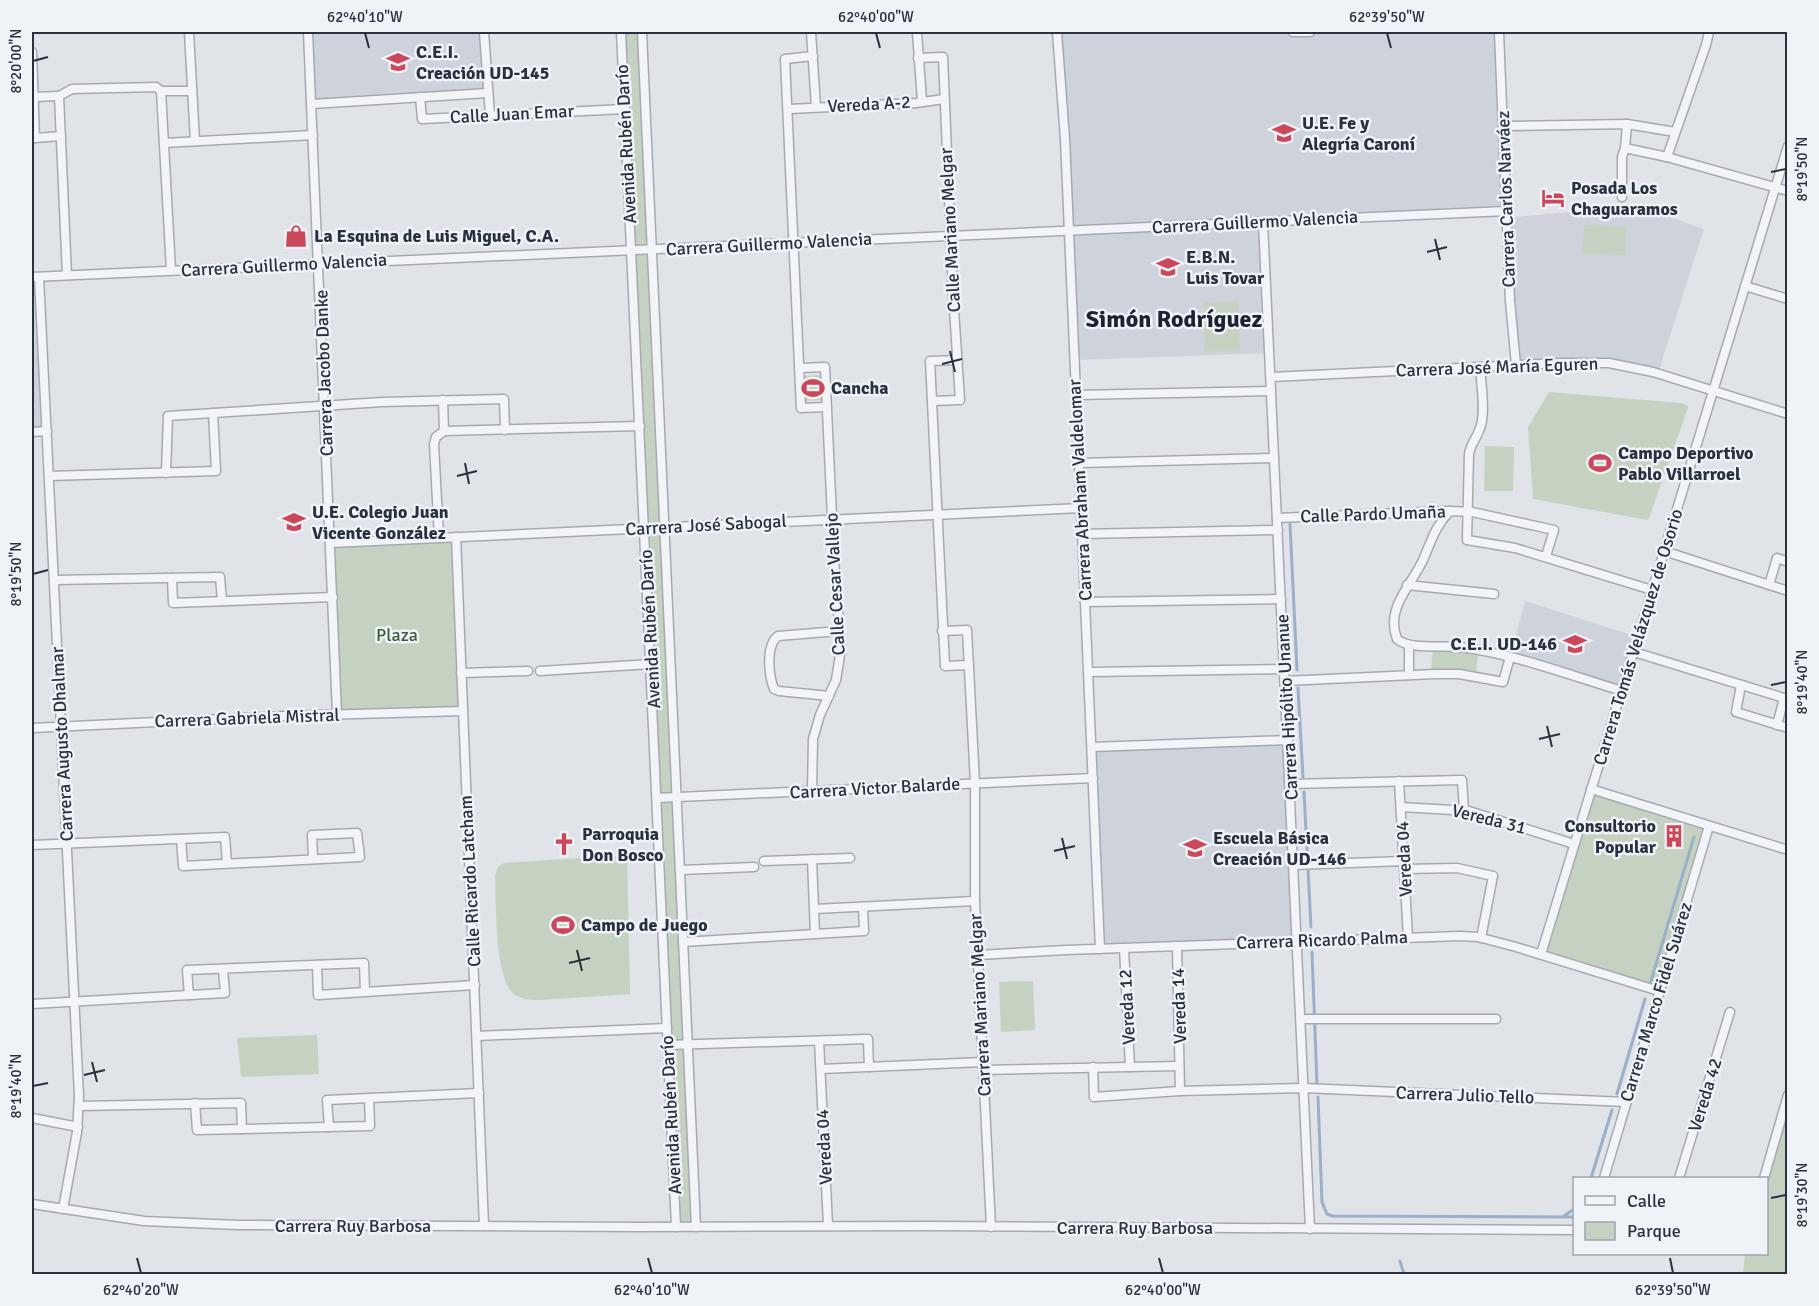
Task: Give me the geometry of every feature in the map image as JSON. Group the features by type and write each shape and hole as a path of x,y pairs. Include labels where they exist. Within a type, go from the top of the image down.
{"street":[{"path":"189,32 195,141"},
{"name":"Carrera Jacobo Danke","path":"308,32 337,714"},
{"path":"484,32 490,116"},
{"name":"Avenida Rubén Darío","path":"621,32 676,1227"},
{"name":"Avenida Rubén Darío","path":"642,32 696,1227"},
{"path":"789,109 816,107 811,32"},
{"path":"916,32 922,100 944,99"},
{"name":"Carrera Abraham Valdelomar","path":"1057,32 1069,231 1100,949"},
{"path":"1293,32 1310,32"},
{"name":"Carrera Carlos Narváez","path":"1499,32 1510,301 1516,365"},
{"path":"1667,157 1709,32"},
{"path":"32,52 33,140 61,136"},
{"path":"813,56 785,59 801,408 827,407"},
{"name":"Calle Mariano Melgar","path":"918,58 943,57 960,400 932,401"},
{"path":"33,97 59,96 72,88 156,87 161,91 192,91"},
{"path":"161,91 171,270"},
{"name":"Calle Juan Emar","path":"312,104 488,93"},
{"path":"59,96 66,275"},
{"name":"Calle Juan Emar","path":"420,97 422,119 625,109"},
{"name":"Vereda A-2","path":"816,107 916,103 922,100"},
{"path":"1504,126 1627,124 1675,132"},
{"path":"1622,196 1622,157 1627,124"},
{"path":"165,143 313,135"},
{"name":"Carrera Tomás Velázquez de Osorio","path":"1541,954 1788,146"},
{"path":"1625,148 1667,157 1788,191"},
{"name":"Carrera Guillermo Valencia","path":"35,277 1507,211"},
{"name":"Carrera Hipólito Unanue","path":"1263,222 1310,1229"},
{"name":"Carrera Augusto Dhalmar","path":"35,277 47,431 79,1106 78,1127 63,1209"},
{"path":"1745,286 1788,299"},
{"path":"958,360 930,361 945,666 969,665"},
{"name":"Carrera José María Eguren","path":"1271,377 1516,365 1609,363 1653,372 1788,414"},
{"path":"1469,512 1470,446 1481,426 1480,367"},
{"name":"Calle Cesar Vallejo","path":"799,368 825,368 841,649 838,673 813,739 812,791"},
{"path":"1076,395 1271,391"},
{"path":"166,473 168,416 443,400 504,399 505,430"},
{"path":"443,400 444,431"},
{"path":"49,476 216,471 213,414"},
{"path":"438,538 434,444 436,437 444,431 640,426"},
{"path":"32,432 47,431"},
{"path":"1079,463 1274,458"},
{"name":"Carrera José Sabogal","path":"331,543 1081,508"},
{"path":"1450,511 1436,527 1422,561 1396,607 1393,621 1397,639 1409,645 1459,647 1510,657 1622,691"},
{"name":"Calle Pardo Umaña","path":"1469,512 1467,540 1501,545 1546,556 1652,590"},
{"name":"Calle Pardo Umaña","path":"1277,518 1469,512 1554,530 1546,556"},
{"path":"1082,534 1278,530"},
{"name":"Calle Ricardo Latcham","path":"456,537 484,1226"},
{"path":"1664,551 1788,591"},
{"path":"1769,585 1777,558 1788,562"},
{"path":"54,580 220,577 222,601"},
{"path":"172,578 173,603 333,597"},
{"path":"1407,585 1494,594"},
{"path":"1085,602 1281,599"},
{"path":"942,631 967,630 975,783"},
{"path":"829,696 774,689 770,656 774,640 778,636 839,631"},
{"path":"1409,645 1409,674"},
{"path":"1634,652 1784,698 1777,724"},
{"path":"1285,681 1409,674 1459,674 1503,682 1510,657"},
{"path":"540,671 651,664"},
{"path":"1089,672 1285,669"},
{"path":"461,673 528,671"},
{"path":"1742,685 1736,712 1788,728"},
{"name":"Carrera Gabriela Mistral","path":"32,728 337,714 463,711"},
{"path":"1092,747 1288,740"},
{"name":"Carrera Victor Balarde","path":"657,798 1094,778"},
{"name":"Vereda 31","path":"1290,784 1462,780 1464,810"},
{"name":"Vereda 04","path":"1399,781 1408,937"},
{"name":"Carrera Mariano Melgar","path":"975,783 975,902 992,1227"},
{"path":"1591,789 1788,850"},
{"name":"Vereda 31","path":"1401,807 1464,810 1503,820 1574,844"},
{"name":"Carrera Marco Fidel Suárez","path":"1605,1177 1709,826"},
{"path":"181,839 183,866 360,857 357,833 312,835 313,859"},
{"path":"32,845 225,837 226,863"},
{"path":"764,861 850,858"},
{"path":"812,859 815,934"},
{"path":"1294,865 1404,865 1457,868 1492,876 1481,938"},
{"path":"681,870 754,867"},
{"path":"815,909 975,902"},
{"path":"683,942 864,932 863,907"},
{"name":"Carrera Ricardo Palma","path":"978,955 1460,936 1481,938 1541,954 1659,991"},
{"name":"Vereda 14","path":"1178,946 1180,1090"},
{"name":"Vereda 12","path":"1124,948 1130,1066"},
{"path":"189,995 187,970 364,963 365,991"},
{"path":"317,965 318,995 475,985"},
{"path":"32,1004 225,993 223,969"},
{"name":"Vereda 42","path":"1680,1177 1730,1012"},
{"path":"1301,1019 1496,1019"},
{"path":"477,1036 667,1028"},
{"path":"668,1045 868,1039 869,1067"},
{"name":"Vereda 04","path":"819,1041 828,1226"},
{"path":"820,1069 1179,1066"},
{"name":"Carrera Julio Tello","path":"1093,1067 1094,1097 1180,1090 1304,1088 1626,1102"},
{"path":"329,1127 327,1100 479,1093"},
{"path":"1765,1177 1788,1095"},
{"path":"195,1103 197,1130 370,1126 369,1098"},
{"path":"79,1106 240,1103 242,1129"},
{"path":"32,1118 78,1127"},
{"name":"Carrera Ruy Barbosa","path":"32,1204 144,1221 191,1224 1573,1230"}],"shaded area":[{"name":"C.E.I. Creación UD-145","path":"308,32 484,32 488,93 312,104"},
{"name":"U.E. Fe y Alegría Caroní","path":"1059,32 1499,32 1507,211 1263,222 1269,353 1074,360"},
{"path":"1578,211 1657,213 1704,229 1658,373 1626,366 1516,365 1507,218"},
{"path":"32,277 39,277 47,431 32,432"},
{"name":"C.E.I. UD-146","path":"1525,601 1638,637 1622,691 1510,657"},
{"name":"Escuela Básica Creación UD-146","path":"1288,740 1297,941 1100,949 1092,747"}],"green space":[{"path":"621,32 642,32 696,1227 676,1227"},
{"path":"1584,225 1626,227 1625,255 1582,253"},
{"path":"1238,301 1240,350 1205,352 1203,303"},
{"name":"Cancha","path":"824,375 825,400 802,401 801,376"},
{"name":"Campo Deportivo Pablo Villarroel","path":"1549,392 1681,403 1688,406 1647,520 1533,499 1528,427"},
{"path":"1485,446 1514,447 1513,491 1484,491"},
{"name":"Plaza","path":"456,537 463,711 337,714 331,543"},
{"path":"1433,649 1478,653 1476,674 1431,670"},
{"path":"1591,789 1709,826 1659,991 1541,954"},
{"name":"Campo de Juego","path":"627,855 630,994 541,1000 525,999 514,994 506,982 499,953 495,875 498,867 504,863"},
{"path":"1033,981 1035,1030 1001,1032 999,982"},
{"path":"317,1035 319,1074 241,1077 237,1038"},
{"path":"1787,1095 1787,1274 1743,1274 1745,1255 1768,1255 1766,1177"}],"waterway":[{"path":"1290,524 1297,670"},
{"path":"1298,688 1303,777"},
{"path":"1304,792 1311,927"},
{"path":"1651,981 1694,837"},
{"path":"1312,952 1317,1084"},
{"path":"1617,1094 1645,999"},
{"path":"1318,1097 1322,1202 1327,1214 1333,1216 1573,1217"},
{"path":"1591,1177 1612,1110"},
{"path":"1564,1216 1573,1210"},
{"path":"1400,1261 1404,1274"}],"place":[{"name":"C.E.I. Creación UD-145","path":"398,62"},
{"name":"U.E. Fe y Alegría Caroní","path":"1284,133"},
{"name":"Posada Los Chaguaramos","path":"1553,198"},
{"name":"La Esquina de Luis Miguel, C.A.","path":"296,236"},
{"name":"E.B.N. Luis Tovar","path":"1168,267"},
{"name":"Cancha","path":"813,388"},
{"name":"Campo Deportivo Pablo Villarroel","path":"1600,463"},
{"name":"U.E. Colegio Juan Vicente González","path":"294,522"},
{"name":"C.E.I. UD-146","path":"1575,644"},
{"name":"Consultorio Popular","path":"1674,836"},
{"name":"Parroquia Don Bosco","path":"564,844"},
{"name":"Escuela Básica Creación UD-146","path":"1195,848"},
{"name":"Campo de Juego","path":"563,925"}],"district":[{"name":"Simón Rodríguez","path":"1174,319"}]}
